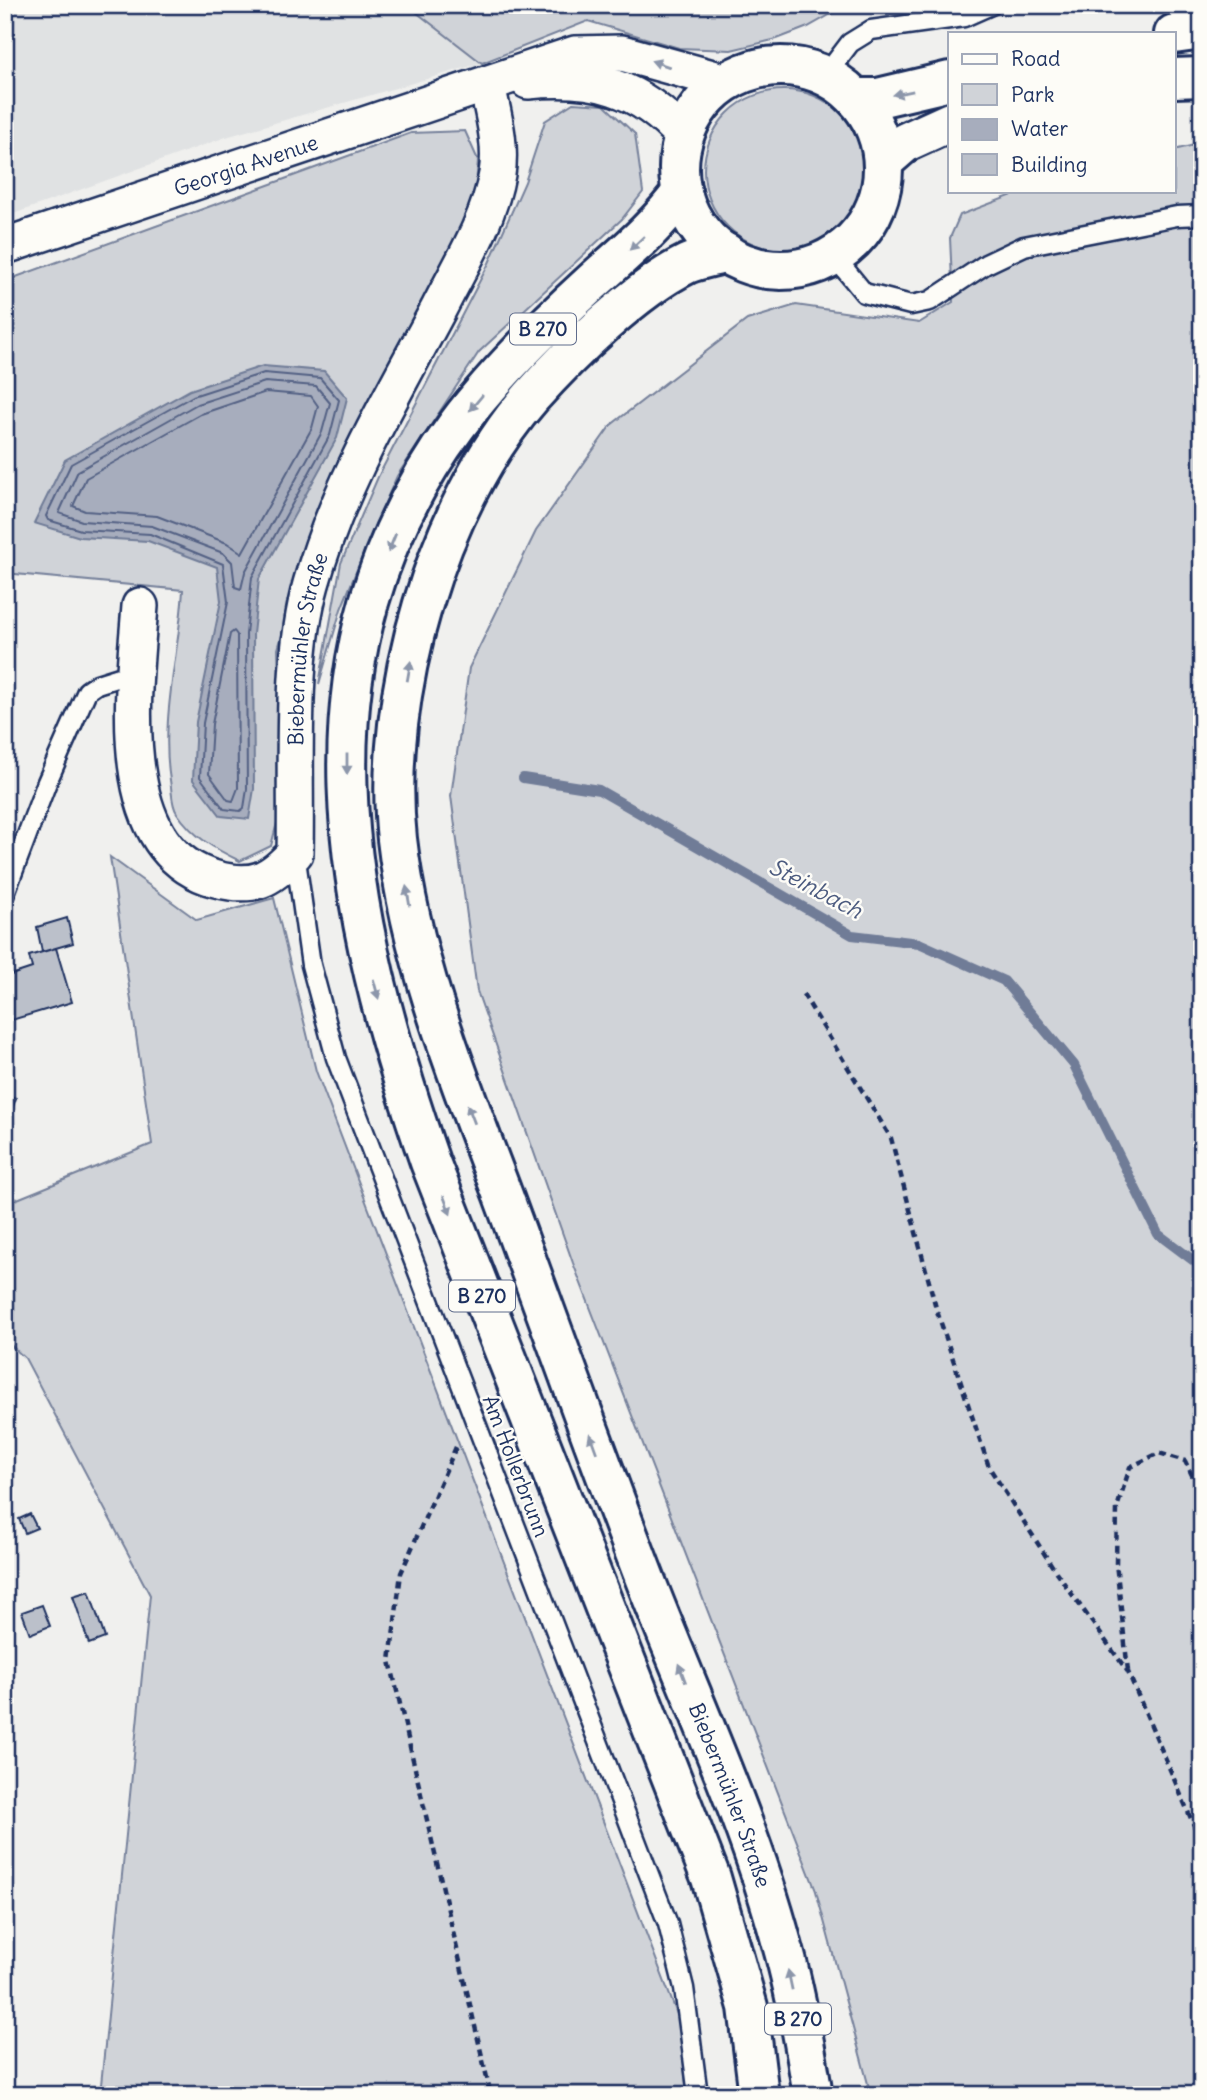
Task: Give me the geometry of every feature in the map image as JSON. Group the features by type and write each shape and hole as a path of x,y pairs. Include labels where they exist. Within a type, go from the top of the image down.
{"main road":[{"path":"1176,34 1202,30"},
{"path":"775,66 809,70 825,76 856,98 878,134 883,162 882,184 866,225 834,256 813,265 791,270 768,270 746,264 726,253 698,227 682,192 680,164 684,137 701,106 727,82 758,69 775,66"},
{"path":"856,98 878,98 948,81"},
{"path":"883,162 906,142 948,123"},
{"name":"B 270","path":"682,192 652,228 527,344 457,425 421,481 386,559 363,627 352,677 347,730 347,786 350,839 362,926 375,988 404,1088 435,1174 711,1878 748,2007 759,2095"},
{"name":"Biebermühler Straße","path":"726,253 692,261 666,276 579,348 509,422 479,469 456,514 415,634 402,708 397,758 397,837 412,920 466,1101 617,1507 744,1829 782,1944 813,2095"}],"street":[{"name":"Georgia Avenue","path":"5,246 219,172 487,85 553,60 598,52 622,53 727,82"},
{"name":"Georgia Avenue","path":"487,85 559,78 589,80 615,87 659,111 684,137"},
{"name":"Biebermühler Straße","path":"295,853 298,672 301,630 310,584 359,461 460,267 486,210 497,173 498,146 487,85"},
{"path":"141,606 135,672 136,766 147,815 162,841 181,862 205,876 232,884 255,883 277,873 295,853"}],"lane":[{"path":"825,76 850,43 871,30 964,17 991,5"},
{"path":"834,256 864,293 911,305 930,301 986,264 1024,246 1177,216 1202,215"},
{"path":"5,893 47,782 88,691 97,684 135,672"},
{"name":"Am Hollerbrunn","path":"295,853 311,965 336,1058 668,1924 684,1988 698,2095"}],"path":[{"path":"803,994 891,1138 936,1308 989,1467 1056,1572 1128,1672 1202,1844"},
{"path":"470,1408 443,1482 401,1573 390,1661 491,2095"},
{"path":"1128,1672 1115,1563 1117,1508 1130,1467 1159,1453 1185,1461 1202,1495"}],"shaded area":[{"path":"5,5 407,5 482,63 226,137 5,217"}],"green space":[{"path":"407,5 847,5 808,27 777,39 731,50 679,48 588,21 482,63"},
{"path":"784,90 815,96 841,113 858,139 864,170 858,201 841,227 815,244 784,250 753,244 727,227 710,201 704,170 710,139 727,113 753,96"},
{"path":"573,103 604,105 635,134 643,192 622,219 479,352 397,476 341,609 319,684 341,563 378,477 489,263 525,182 545,121"},
{"path":"465,131 478,160 475,199 298,579 278,649 283,799 271,846 240,861 197,836 183,821 173,804 168,762 168,713 183,590 5,573 5,281 411,133"},
{"path":"1202,143 1202,2095 871,2095 816,1891 573,1263 477,991 451,796 469,668 536,531 611,425 747,320 796,305 919,323 953,302 950,238 960,215 1020,192 1176,192 1176,150"},
{"path":"110,857 197,920 274,898 316,1071 680,2022 687,2095 100,2095 150,1595 25,1358 5,1340 5,1204 152,1144"}],"water":[{"path":"263,366 324,371 347,398 337,438 259,579 253,634 254,789 249,819 221,816 193,780 196,722 221,601 217,567 148,541 80,537 34,523 65,460 190,390"}],"building":[{"path":"67,918 73,943 42,952 37,927"},
{"path":"56,948 72,1002 5,1022 5,977 32,968 29,956"},
{"path":"5,1094 16,1098 5,1129"},
{"path":"30,1514 37,1528 25,1533 19,1519"},
{"path":"89,1591 105,1638 89,1644 73,1596"},
{"path":"42,1605 50,1626 30,1634 22,1612"}],"waterway":[{"name":"Steinbach","path":"523,778 599,790 852,935 919,943 1004,981 1074,1065 1158,1234 1202,1267"}]}
